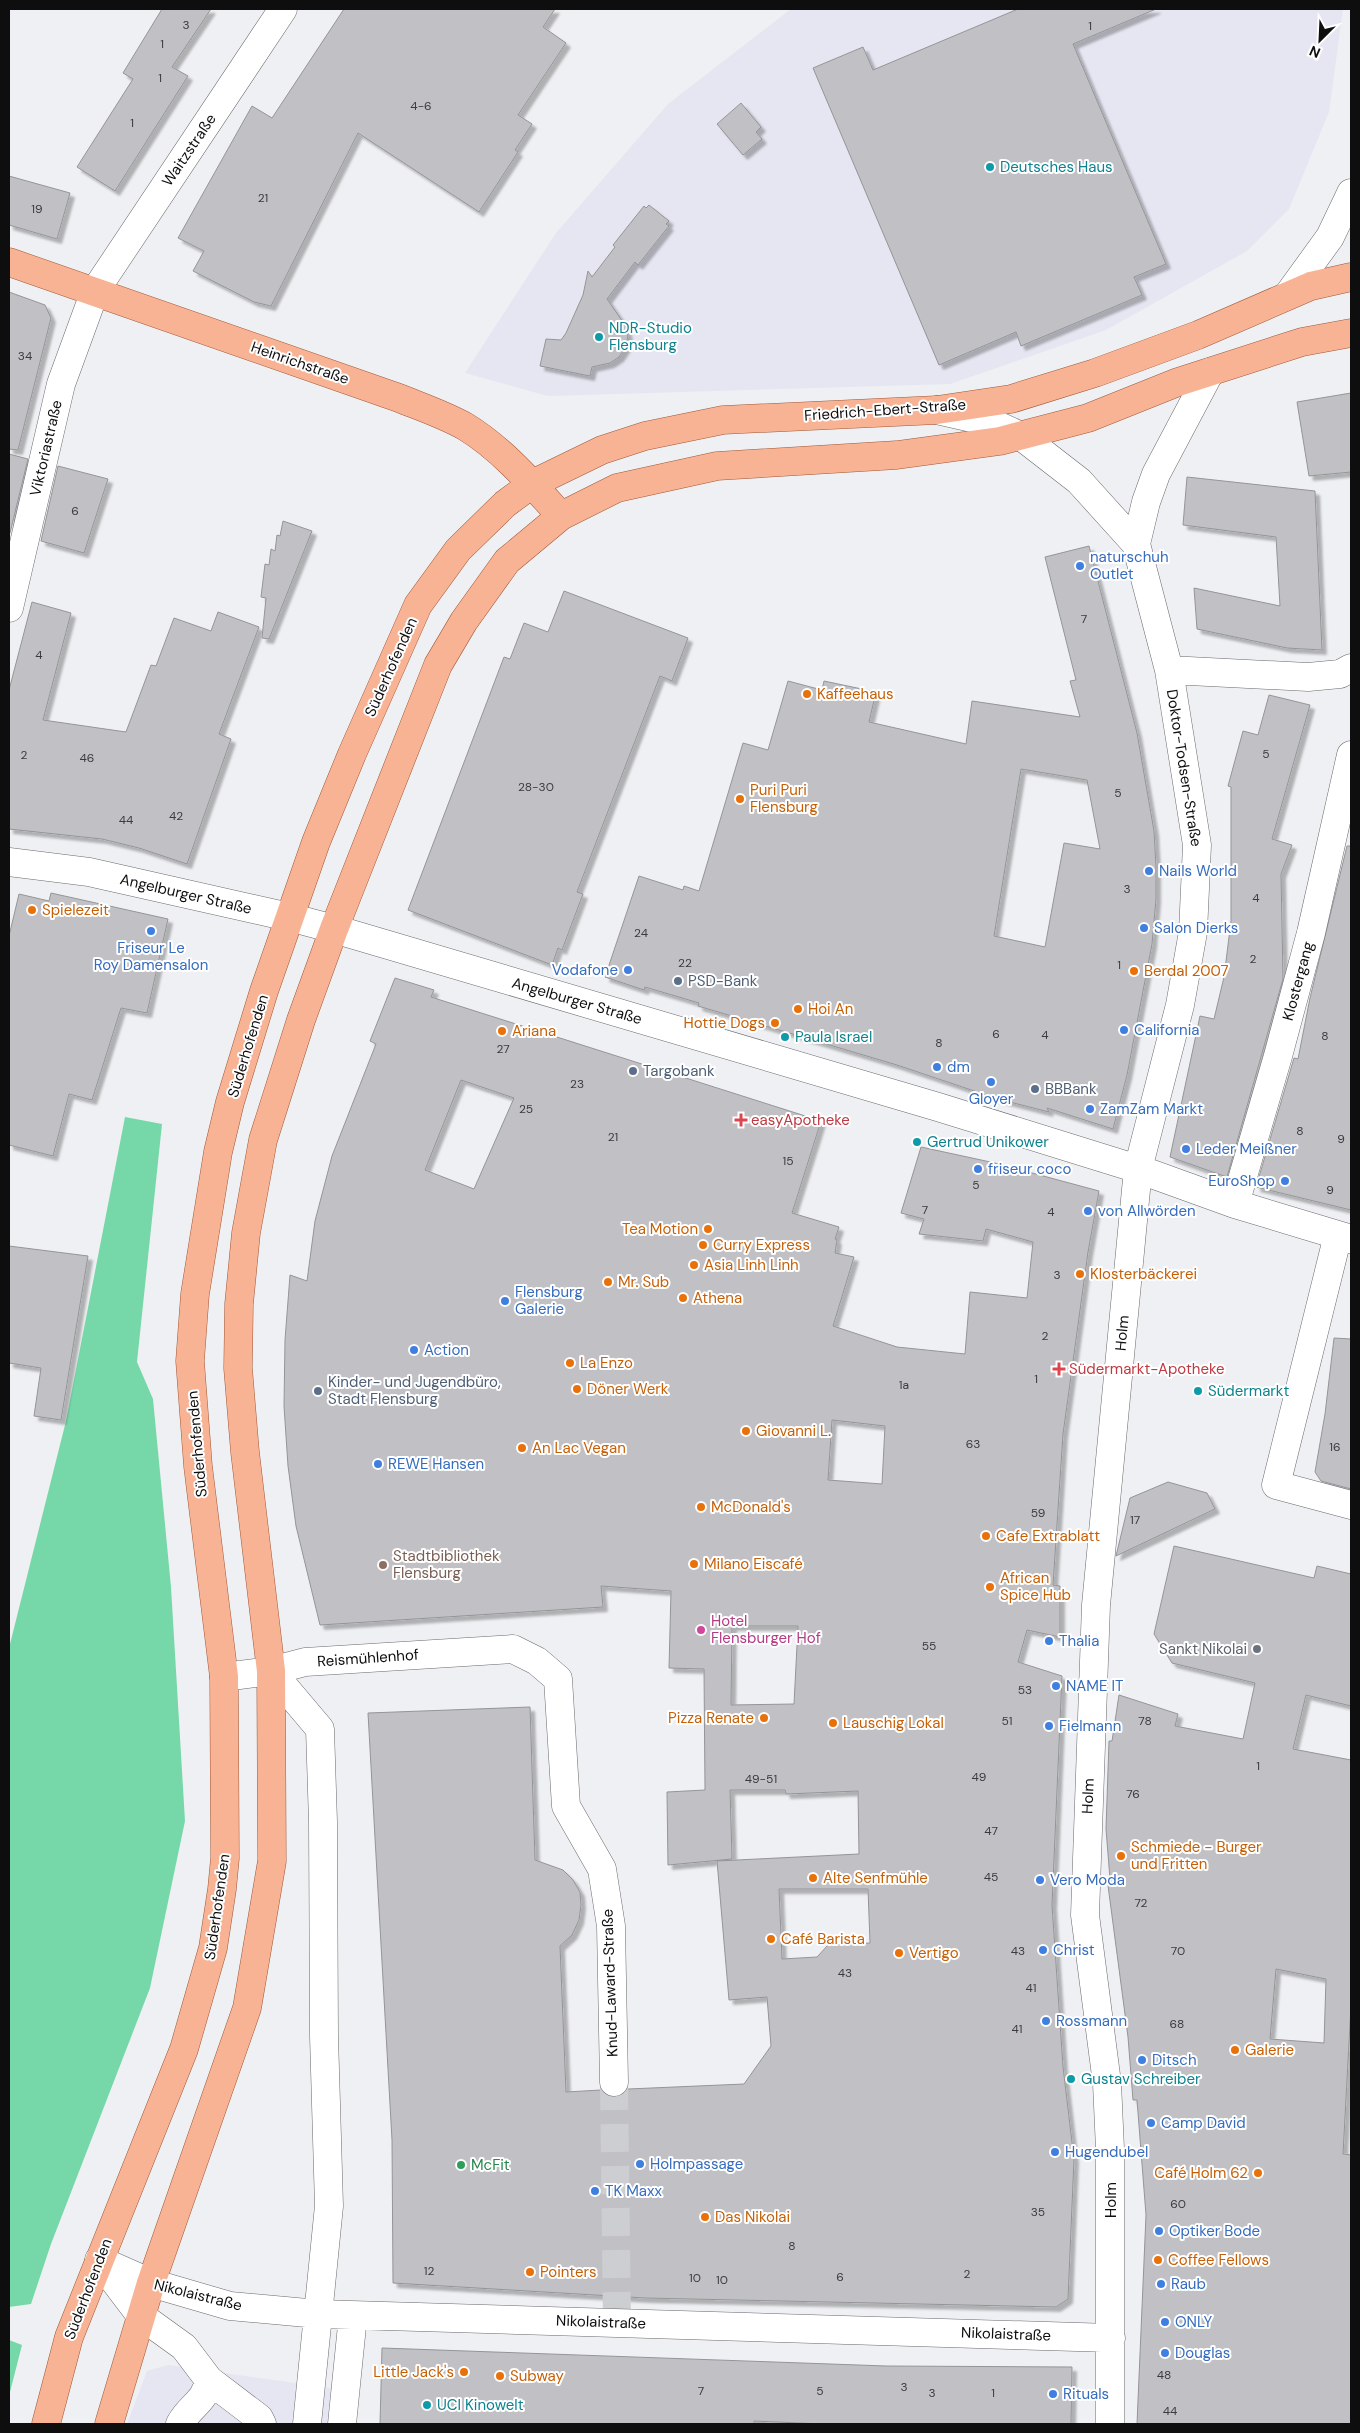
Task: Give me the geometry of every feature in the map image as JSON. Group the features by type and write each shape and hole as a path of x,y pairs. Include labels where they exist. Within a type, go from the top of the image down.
{"main road":[{"name":"Heinrichstraße","path":"9,262 399,398 453,420 492,447 532,484 561,516"},
{"name":"Friedrich-Ebert-Straße","path":"505,504 532,484 602,450 645,436 723,420 938,410 1011,399 1095,373 1198,335 1311,286 1351,277"},
{"path":"109,2424 151,2283 247,2008 272,1861 271,1671 238,1368 239,1304 246,1233 263,1140 301,1020 334,929 438,665 464,621 507,561 561,516 617,488 717,466 897,455 1000,441 1088,418 1178,382 1302,342 1351,333"},
{"name":"Süderhofenden","path":"46,2424 69,2337 184,2049 212,1948 225,1858 224,1677 198,1466 190,1361 195,1294 218,1152 230,1102 289,917 316,842 352,754 418,605 458,550 505,504"}],"street":[{"name":"Waitzstraße","path":"95,291 283,9"},
{"path":"1288,295 1326,243 1351,193"},
{"name":"Viktoriastraße","path":"9,608 61,384 95,291"},
{"path":"1302,342 1351,318"},
{"name":"Doktor-Todsen-Straße","path":"1136,544 1146,502 1156,474 1210,372"},
{"name":"Doktor-Todsen-Straße","path":"938,410 990,422 1021,436 1079,481 1136,544 1169,670 1197,845 1193,932 1180,1005 1138,1168"},
{"path":"1169,670 1308,677 1340,674 1351,668"},
{"name":"Klostergang","path":"1235,1204 1311,933 1351,755"},
{"name":"Angelburger Straße","path":"11,870 89,872 289,917 1138,1168"},
{"path":"1138,1168 1235,1204 1345,1237 1276,1485 1351,1505"},
{"name":"Holm","path":"1110,2424 1110,2149 1107,2092 1085,1915 1096,1605 1138,1168"},
{"name":"Reismühlenhof","path":"224,1677 271,1671 305,1662 513,1649"},
{"name":"Knud-Laward-Straße","path":"513,1649 537,1661 558,1679 566,1806 602,1869 610,1926 614,2082"},
{"path":"271,1671 320,1729 323,1822 324,2036 329,2206 307,2424"},
{"path":"99,2260 141,2316 184,2347 209,2380 259,2418 262,2424"},
{"name":"Nikolaistraße","path":"99,2260 151,2283 230,2306 318,2314 1111,2338"},
{"path":"342,2424 353,2316"},
{"path":"180,2424 186,2413 200,2402 207,2392 209,2380"}],"shaded area":[{"path":"791,9 1343,9 1329,112 1289,209 1247,251 1106,330 950,384 548,396 465,373 556,233 668,104"},
{"path":"168,2365 331,2388 327,2424 127,2424 147,2371"}],"green space":[{"path":"125,1117 162,1124 137,1362 153,1399 171,1587 185,1821 150,1988 51,2244 31,2304 9,2307 9,1648 66,1421"},
{"path":"9,2340 22,2345 9,2396"}],"building":[{"path":"162,9 211,9 172,67 188,76 115,191 77,167 133,79 123,73"},
{"path":"344,9 555,9 543,27 566,43 518,115 532,124 515,150 518,152 479,212 358,133 271,306 254,302 193,271 204,251 178,238 252,106 272,118"},
{"name":"Deutsches Haus","path":"1018,9 1156,9 1073,44 1166,264 1134,277 1142,295 1021,346 1016,332 939,365 813,68 863,47 873,70"},
{"path":"741,103 761,127 756,132 762,139 743,155 717,124"},
{"path":"9,176 70,193 57,239 9,225"},
{"path":"649,205 669,221 666,224 669,226 638,265 635,262 607,299 625,325 628,336 625,348 619,357 610,363 592,367 590,376 540,366 546,339 561,340 566,333 583,295 588,271 592,277 615,247 613,245 644,206 646,208"},
{"path":"9,292 45,305 51,318 18,450 9,449"},
{"path":"1351,393 1351,472 1309,476 1297,402"},
{"path":"9,454 28,459 10,533 9,533"},
{"path":"58,466 108,479 84,553 41,541"},
{"path":"1187,477 1315,491 1322,650 1287,648 1197,629 1194,588 1280,606 1276,537 1183,525"},
{"path":"283,521 312,531 269,639 262,638 266,598 261,597 265,564 269,565 271,549 275,551 277,535 280,536"},
{"path":"1089,546 1137,733 1154,831 1156,899 1152,944 1127,1075 1113,1129 1047,1108 1049,1112 998,1099 897,1065 698,1006 699,1003 645,987 644,990 605,977 639,876 683,890 684,886 699,891 743,743 768,750 788,681 822,690 824,681 876,692 869,722 966,744 972,701 1080,717 1070,681 1076,680 1045,557","holes":["1021,769 1087,780 1100,849 1064,843 1045,947 994,936"]},
{"path":"564,591 688,638 672,681 660,676 577,892 583,894 562,950 558,948 552,965 408,910 504,657 510,659 524,623 548,632"},
{"path":"32,602 71,613 43,720 126,732 151,665 156,666 174,618 211,631 218,612 259,627 219,734 231,739 187,864 139,848 102,839 9,829 9,690"},
{"path":"1269,695 1310,705 1272,839 1292,845 1281,874 1283,979 1227,1177 1170,1157 1200,1016 1214,1019 1224,977 1231,921 1231,787 1228,786 1243,731 1258,735"},
{"path":"1347,846 1351,846 1351,1210 1256,1187 1294,1058 1298,1059 1310,998"},
{"path":"51,893 168,919 147,1013 121,1008 92,1100 69,1094 53,1156 9,1145 9,936 19,894 49,901"},
{"path":"395,978 434,990 431,997 821,1121 792,1213 839,1227 835,1239 837,1240 835,1253 854,1257 833,1326 897,1347 965,1354 970,1292 1027,1298 1033,1242 986,1229 983,1241 919,1234 924,1219 901,1213 921,1147 995,1163 1099,1191 1088,1252 1063,1434 1053,1585 1060,1586 1060,1637 1027,1630 1018,1662 1062,1676 1052,1905 1063,2067 1074,2159 1068,2299 1056,2307 645,2298 393,2283 392,2140 368,1713 530,1707 535,1860 563,1870 573,1880 580,1892 579,1920 572,1935 560,1946 566,2092 601,2090 607,2096 615,2098 622,2095 628,2089 744,2084 771,2046 767,1997 729,2000 717,1861 859,1854 858,1791 786,1794 785,1790 730,1790 732,1859 668,1865 667,1792 705,1790 704,1669 669,1668 671,1591 601,1586 603,1607 320,1625 296,1526 288,1466 284,1406 285,1340 290,1275 307,1281 315,1221 332,1156 376,1044 370,1041","holes":["461,1080 514,1098 474,1189 425,1170","832,1420 885,1426 882,1484 828,1480","732,1626 798,1626 794,1704 731,1705","779,1889 868,1889 870,1943 828,1945 817,1957 782,1959"]},
{"path":"9,1246 88,1256 61,1420 34,1416 41,1368 9,1363"},
{"path":"1334,1338 1351,1339 1351,1489 1321,1481 1315,1472 1325,1414"},
{"path":"1168,1482 1207,1493 1215,1509 1116,1556 1130,1498"},
{"path":"1174,1546 1314,1578 1317,1566 1351,1574 1351,1706 1306,1695 1293,1749 1351,1760 1351,2006 1343,2154 1351,2155 1351,2424 1137,2424 1146,2215 1137,2100 1133,2100 1128,2037 1107,1878 1110,1879 1106,1829 1109,1741 1112,1741 1119,1695 1178,1714 1175,1726 1243,1739 1255,1683 1172,1663 1154,1634","holes":["1276,1969 1326,1979 1324,2043 1270,2039"]},
{"path":"382,2348 886,2366 1072,2367 1071,2424 823,2424 754,2421 754,2424 380,2424"}],"tunnel":[{"path":"614,2082 617,2323"}],"place":[{"name":"Deutsches Haus","path":"990,167"},
{"name":"NDR-Studio Flensburg","path":"599,337"},
{"name":"naturschuh Outlet","path":"1080,566"},
{"name":"Kaffeehaus","path":"807,694"},
{"name":"Puri Puri Flensburg","path":"740,799"},
{"name":"Nails World","path":"1149,871"},
{"name":"Spielezeit","path":"32,910"},
{"name":"Salon Dierks","path":"1144,928"},
{"name":"Friseur Le Roy Damensalon","path":"151,931"},
{"name":"Vodafone","path":"628,970"},
{"name":"Berdal 2007","path":"1134,971"},
{"name":"PSD-Bank","path":"678,981"},
{"name":"Hoi An","path":"798,1009"},
{"name":"Hottie Dogs","path":"775,1023"},
{"name":"California","path":"1124,1030"},
{"name":"Ariana","path":"502,1031"},
{"name":"Paula Israel","path":"785,1037"},
{"name":"dm","path":"937,1067"},
{"name":"Targobank","path":"633,1071"},
{"name":"Gloyer","path":"991,1082"},
{"name":"BBBank","path":"1035,1089"},
{"name":"ZamZam Markt","path":"1090,1109"},
{"name":"easyApotheke","path":"741,1120"},
{"name":"Gertrud Unikower","path":"917,1142"},
{"name":"Leder Meißner","path":"1186,1149"},
{"name":"friseur coco","path":"978,1169"},
{"name":"EuroShop","path":"1285,1181"},
{"name":"von Allwörden","path":"1088,1211"},
{"name":"Tea Motion","path":"708,1229"},
{"name":"Curry Express","path":"703,1245"},
{"name":"Asia Linh Linh","path":"694,1265"},
{"name":"Klosterbäckerei","path":"1080,1274"},
{"name":"Mr. Sub","path":"608,1282"},
{"name":"Athena","path":"683,1298"},
{"name":"Flensburg Galerie","path":"505,1301"},
{"name":"Action","path":"414,1350"},
{"name":"La Enzo","path":"570,1363"},
{"name":"Südermarkt-Apotheke","path":"1059,1369"},
{"name":"Döner Werk","path":"577,1389"},
{"name":"Kinder- und Jugendbüro, Stadt Flensburg","path":"318,1391"},
{"name":"Südermarkt","path":"1198,1391"},
{"name":"Giovanni L.","path":"746,1431"},
{"name":"An Lac Vegan","path":"522,1448"},
{"name":"REWE Hansen","path":"378,1464"},
{"name":"McDonald's","path":"701,1507"},
{"name":"Cafe Extrablatt","path":"986,1536"},
{"name":"Milano Eiscafé","path":"694,1564"},
{"name":"Stadtbibliothek Flensburg","path":"383,1565"},
{"name":"African Spice Hub","path":"990,1587"},
{"name":"Hotel Flensburger Hof","path":"701,1630"},
{"name":"Thalia","path":"1049,1641"},
{"name":"Sankt Nikolai","path":"1257,1649"},
{"name":"NAME IT","path":"1056,1686"},
{"name":"Pizza Renate","path":"764,1718"},
{"name":"Lauschig Lokal","path":"833,1723"},
{"name":"Fielmann","path":"1049,1726"},
{"name":"Schmiede - Burger und Fritten","path":"1121,1856"},
{"name":"Alte Senfmühle","path":"813,1878"},
{"name":"Vero Moda","path":"1040,1880"},
{"name":"Café Barista","path":"771,1939"},
{"name":"Christ","path":"1043,1950"},
{"name":"Vertigo","path":"899,1953"},
{"name":"Rossmann","path":"1046,2021"},
{"name":"Galerie","path":"1235,2050"},
{"name":"Ditsch","path":"1142,2060"},
{"name":"Gustav Schreiber","path":"1071,2079"},
{"name":"Camp David","path":"1151,2123"},
{"name":"Hugendubel","path":"1055,2152"},
{"name":"Holmpassage","path":"640,2164"},
{"name":"McFit","path":"461,2165"},
{"name":"Café Holm 62","path":"1258,2173"},
{"name":"TK Maxx","path":"595,2191"},
{"name":"Das Nikolai","path":"705,2217"},
{"name":"Optiker Bode","path":"1159,2231"},
{"name":"Coffee Fellows","path":"1158,2260"},
{"name":"Pointers","path":"530,2272"},
{"name":"Raub","path":"1161,2284"},
{"name":"ONLY","path":"1165,2322"},
{"name":"Douglas","path":"1165,2353"},
{"name":"Little Jack's","path":"464,2372"},
{"name":"Subway","path":"500,2376"},
{"name":"Rituals","path":"1053,2394"},
{"name":"UCI Kinowelt","path":"427,2405"}]}
